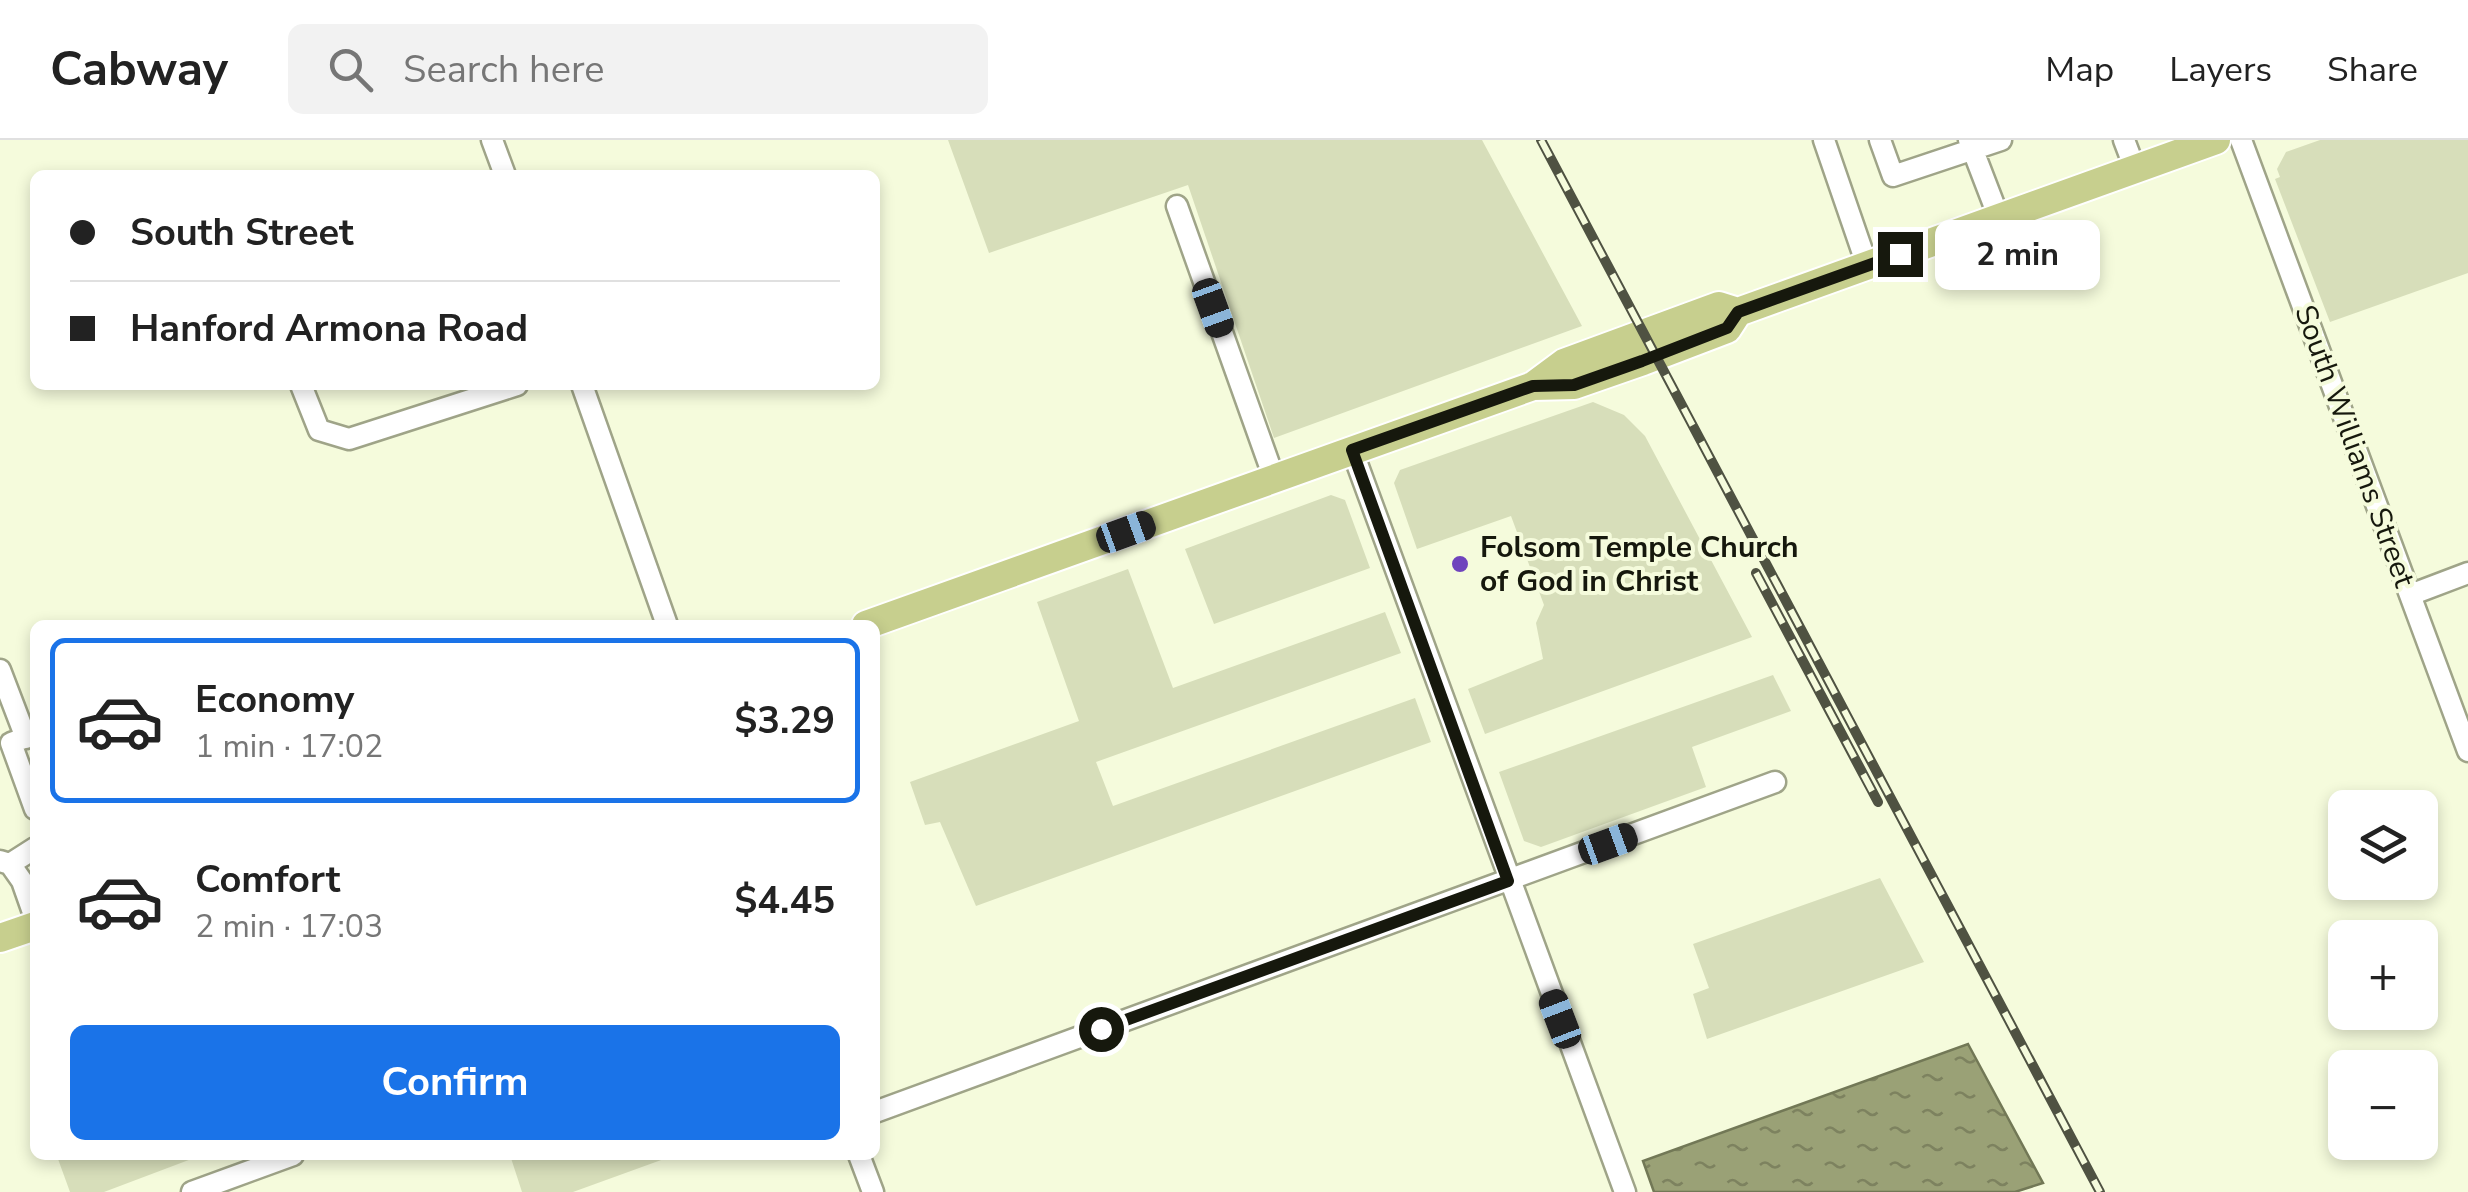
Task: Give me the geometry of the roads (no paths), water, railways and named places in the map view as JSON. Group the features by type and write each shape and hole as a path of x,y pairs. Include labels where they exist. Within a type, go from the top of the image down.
{"main road":[{"path":"880,620 1533,386 1574,385 1642,361 1727,328 1738,312 2216,140"},
{"path":"0,938 30,924"}],"street":[{"path":"492,140 503,170"},
{"path":"1824,140 1867,266"},
{"path":"1880,140 1892,176 1971,145 2001,140"},
{"path":"2124,140 2135,169"},
{"name":"South Williams Street","path":"2241,140 2468,751"},
{"path":"1971,145 2000,218"},
{"path":"1177,206 1274,478"},
{"path":"303,390 319,430 349,439 501,390"},
{"path":"584,390 665,620"},
{"path":"1352,450 1625,1192"},
{"path":"2410,596 2468,573"},
{"path":"0,670 30,736 11,743 30,794"},
{"path":"880,1110 1774,782"},
{"path":"30,850 5,863 22,881 30,906"},
{"path":"192,1192 279,1160"},
{"path":"861,1160 873,1192"}],"water":[{"path":"1968,1044 2043,1183 2015,1192 1654,1192 1643,1161"}],"railway":[{"path":"1541,140 2100,1192"},
{"path":"1756,573 1878,802"}],"place":[{"name":"Folsom Temple Church of God in Christ","path":"1460,564"}]}
